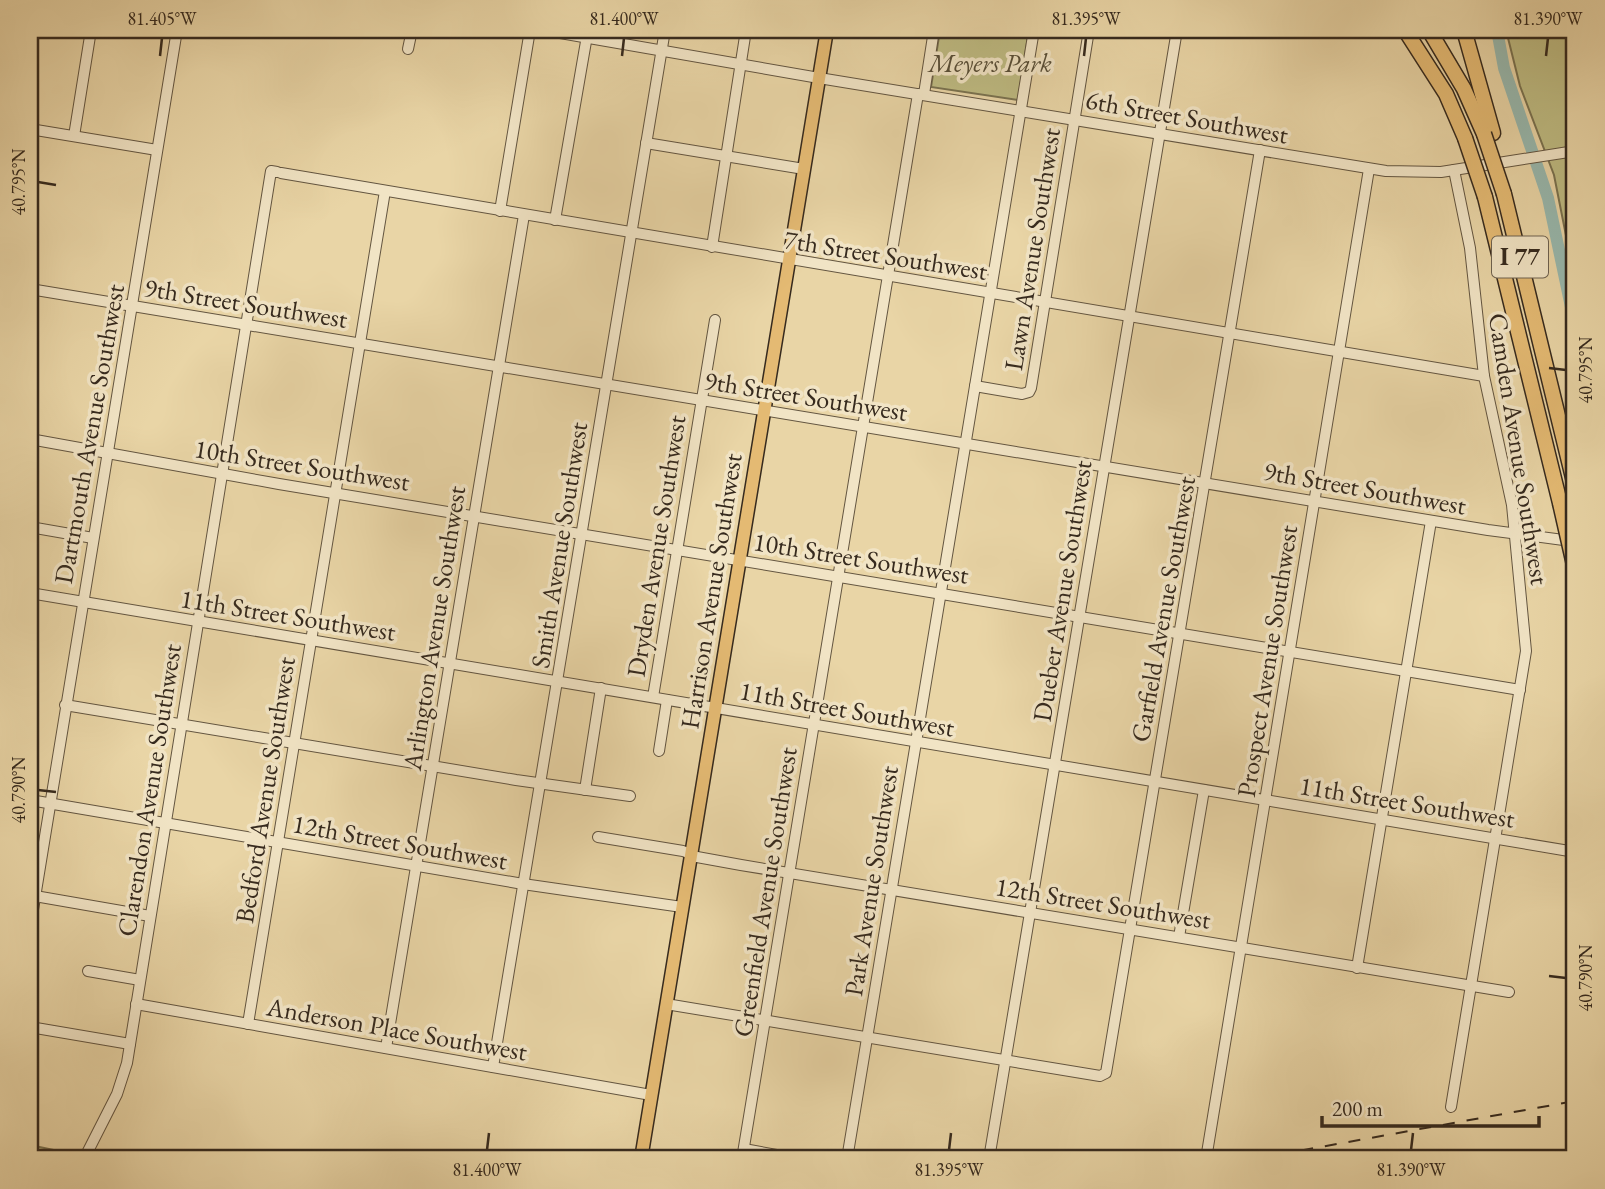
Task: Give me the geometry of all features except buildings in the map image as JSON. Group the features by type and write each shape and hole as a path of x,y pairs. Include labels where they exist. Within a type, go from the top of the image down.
{"highway":[{"name":"I 77","path":"1405,30 1446,94 1465,138 1485,197 1575,569"},
{"name":"I 77","path":"1429,30 1489,134 1508,194 1575,486"},
{"path":"1464,30 1489,134"}],"main road":[{"name":"Harrison Avenue Southwest","path":"640,1159 827,30"}],"street":[{"path":"74,136 91,30"},
{"name":"Dartmouth Avenue Southwest","path":"30,928 177,30"},
{"path":"408,49 412,30"},
{"path":"500,211 530,30"},
{"name":"6th Street Southwest","path":"544,30 587,33 662,50 819,78 1369,169 1408,173 1454,170 1575,151"},
{"name":"Smith Avenue Southwest","path":"494,1067 665,30"},
{"path":"712,247 746,30"},
{"name":"Greenfield Avenue Southwest","path":"743,1154 888,277 934,30"},
{"name":"Park Avenue Southwest","path":"847,1159 1034,30"},
{"name":"Lawn Avenue Southwest","path":"975,386 1022,394 1029,392 1089,30"},
{"name":"Dueber Avenue Southwest","path":"989,1159 1177,30"},
{"path":"555,220 587,33"},
{"path":"30,153 32,130 158,150"},
{"path":"646,143 804,169"},
{"name":"Garfield Avenue Southwest","path":"1006,1060 1100,1076 1106,1073 1260,150"},
{"name":"Prospect Avenue Southwest","path":"1206,1159 1369,169"},
{"name":"Camden Avenue Southwest","path":"1451,1107 1526,651 1512,505 1483,376 1469,248 1454,170"},
{"name":"7th Street Southwest","path":"276,172 1483,376"},
{"name":"Clarendon Avenue Southwest","path":"84,1159 117,1094 130,1044 246,324 276,172"},
{"name":"Bedford Avenue Southwest","path":"248,1024 385,191"},
{"name":"Arlington Avenue Southwest","path":"386,1048 524,215"},
{"name":"9th Street Southwest","path":"30,289 1315,502 1575,541"},
{"name":"Dryden Avenue Southwest","path":"653,697 715,320"},
{"name":"10th Street Southwest","path":"30,439 221,474 1520,690"},
{"path":"1357,968 1432,521"},
{"path":"30,527 93,538"},
{"name":"11th Street Southwest","path":"30,593 1575,852"},
{"path":"585,790 601,688"},
{"name":"Dryden Avenue Southwest","path":"659,751 667,700"},
{"path":"65,705 629,796"},
{"path":"1179,937 1205,790"},
{"name":"12th Street Southwest","path":"30,800 523,884 682,907"},
{"name":"12th Street Southwest","path":"598,837 789,873 1509,992"},
{"path":"35,896 150,916"},
{"path":"88,971 140,980"},
{"name":"Anderson Place Southwest","path":"136,1004 651,1095"},
{"path":"666,1004 1006,1060"},
{"path":"30,1027 130,1044"},
{"path":"743,1154 793,1158"}],"green space":[{"name":"Meyers Park","path":"940,30 1029,30 1018,100 931,87"},
{"path":"1506,30 1575,30 1575,281 1554,175 1520,86"},
{"path":"30,1145 54,1150 53,1159 30,1159"}],"waterway":[{"path":"1497,30 1504,68 1548,198 1575,326"}],"railway":[{"path":"1254,1159 1575,1101"}]}
